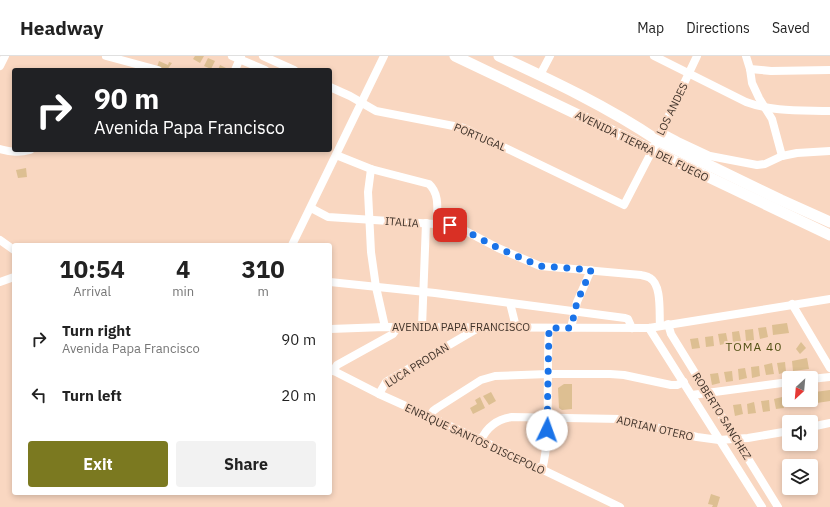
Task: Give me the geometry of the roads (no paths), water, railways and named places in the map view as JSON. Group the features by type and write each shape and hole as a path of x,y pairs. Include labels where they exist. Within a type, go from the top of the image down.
{"street":[{"path":"0,66 5,56"},
{"path":"106,56 151,68"},
{"path":"263,56 290,68"},
{"path":"293,243 384,56"},
{"name":"AVENIDA TIERRA DEL FUEGO","path":"455,56 830,235"},
{"name":"AVENIDA TIERRA DEL FUEGO","path":"499,56 540,75 604,108 642,130 659,136 781,200 830,222"},
{"path":"540,75 550,56"},
{"path":"654,56 746,102 764,108 830,111"},
{"name":"LOS ANDES","path":"624,204 652,151 697,56"},
{"path":"746,56 752,83 764,108 772,119 782,156"},
{"path":"235,68 238,57 261,68"},
{"path":"750,69 771,71 830,70"},
{"name":"PORTUGAL","path":"332,88 350,96 376,112 464,128 624,204"},
{"path":"659,136 678,141 718,158 757,165 765,164 782,156 797,153 830,151"},
{"path":"0,149 15,153 23,152"},
{"path":"336,155 371,169 429,184 436,193 437,224"},
{"path":"371,169 368,192 372,252 376,287 386,327"},
{"name":"ITALIA","path":"311,208 328,217 437,224 460,228 498,248 540,266 641,274 650,278 656,284 664,325"},
{"path":"422,327 426,224"},
{"path":"0,240 12,250"},
{"path":"0,248 12,251"},
{"path":"571,328 577,302 591,270"},
{"path":"0,282 12,278"},
{"path":"332,282 424,292 625,318 628,319 632,328"},
{"name":"AVENIDA PAPA FRANCISCO","path":"332,329 386,327 649,328 830,299"},
{"path":"510,303 516,328"},
{"path":"792,304 830,368"},
{"name":"ROBERTO SANCHEZ","path":"664,325 778,507"},
{"path":"332,369 393,334 398,327"},
{"name":"LUCA PRODAN","path":"379,394 386,382 479,327"},
{"path":"542,470 545,458 548,417 549,328"},
{"name":"ROBERTO SANCHEZ","path":"649,328 762,507"},
{"name":"ENRIQUE SANTOS DISCEPOLO","path":"332,370 620,507"},
{"path":"430,417 436,408 481,380 495,376 610,374 624,375 671,385 677,385 684,382"},
{"path":"818,378 830,377"},
{"path":"692,394 782,383"},
{"name":"ADRIAN OTERO","path":"481,440 485,432 500,420 506,418 548,417 621,419 697,437 719,440 782,432"},
{"path":"818,426 830,423"}],"district":[{"name":"TOMA 40","path":"754,346"}]}
